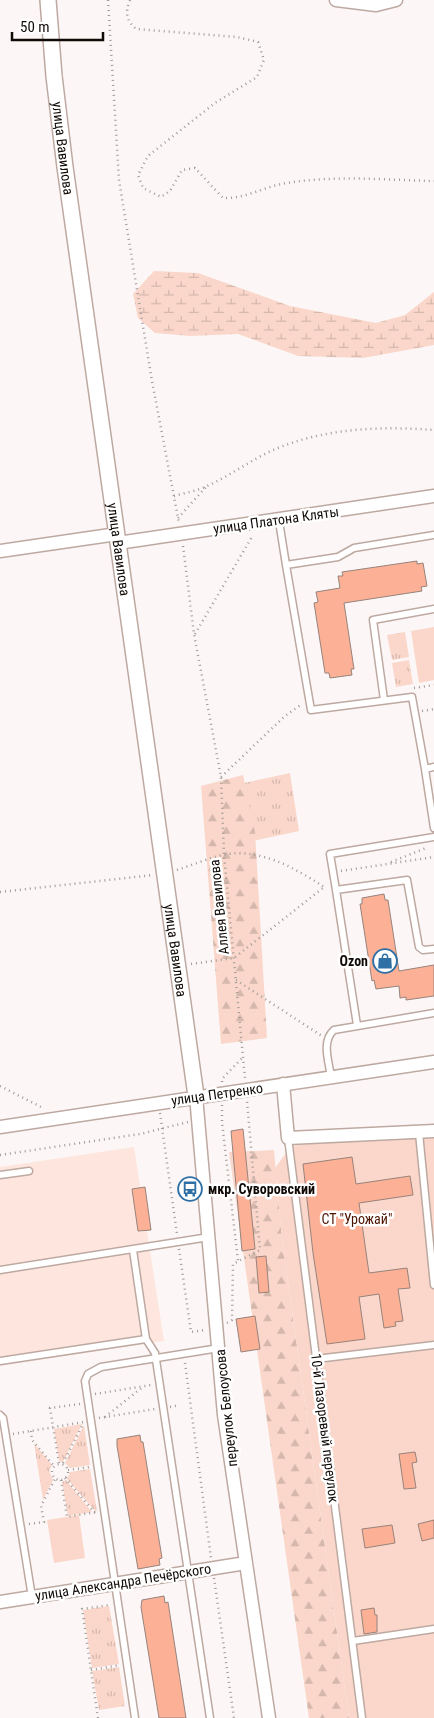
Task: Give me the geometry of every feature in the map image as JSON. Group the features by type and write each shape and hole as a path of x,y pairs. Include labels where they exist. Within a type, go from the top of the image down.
{"street":[{"name":"улица Вавилова","path":"48,0 54,76 64,158 196,1096"},
{"path":"342,1 376,2 396,0"},
{"name":"улица Платона Кляты","path":"0,552 279,521 434,496"},
{"name":"улица Петренко","path":"0,1127 196,1096 434,1062"},
{"path":"283,1084 288,1138 434,1131"},
{"name":"переулок Белоусова","path":"196,1096 224,1416 268,1718"},
{"name":"улица Александра Печёрского","path":"0,1602 246,1563"}],"lane":[{"path":"279,521 311,710 408,696 414,700 434,828"},
{"path":"286,565 338,557 354,548 434,535"},
{"path":"384,700 373,620 434,609"},
{"path":"425,768 434,767"},
{"path":"357,1025 330,854 434,837"},
{"path":"336,890 407,880 419,947 424,950 434,949"},
{"path":"331,1077 327,1039 334,1030 434,1013"},
{"path":"419,1133 434,1285"},
{"name":"10-й Лазоревый переулок","path":"288,1138 362,1718"},
{"path":"0,1176 29,1171"},
{"path":"0,1270 209,1237"},
{"path":"133,1250 146,1339 156,1358 210,1718"},
{"path":"0,1361 146,1339"},
{"path":"316,1359 434,1345"},
{"path":"135,1718 114,1584 105,1511 88,1421 85,1381 88,1374 94,1369 219,1348"},
{"path":"0,1415 3,1418 6,1435 32,1597"},
{"path":"353,1641 434,1629"}],"path":[{"name":"Аллея Вавилова","path":"108,0 119,180 182,533 194,634 221,777 224,855 260,1250 238,1261"},
{"path":"130,0 126,11 128,22 136,29 244,38 258,42 264,60 257,77 215,103 148,156 138,175 143,188 160,197 170,190 182,170 195,168 223,198 235,198 286,183 329,180 434,181"},
{"path":"174,496 207,486 246,463 280,447 338,432 393,427 434,430"},
{"path":"178,518 207,486"},
{"path":"194,634 260,523"},
{"path":"221,777 285,716 308,701"},
{"path":"386,864 434,845"},
{"path":"0,892 166,874 224,855 260,855 298,871 324,887"},
{"path":"177,965 234,958 324,887 334,876 386,864 434,857"},
{"path":"236,979 327,1039"},
{"path":"158,1102 191,1332 217,1328 232,1320 233,1264 238,1261 222,1122 222,1079 243,1057"},
{"path":"0,1086 62,1117"},
{"path":"0,1155 140,1134 162,1127 198,1120"},
{"path":"183,1354 234,1718"},
{"path":"86,1395 160,1383"},
{"path":"104,1417 145,1386"},
{"path":"59,1463 50,1408 87,1402"},
{"path":"6,1435 179,1405"},
{"path":"63,1464 88,1421"},
{"path":"31,1431 32,1440 54,1466"},
{"path":"55,1479 51,1471 54,1466 59,1463 63,1464 68,1470"},
{"path":"68,1470 91,1467"},
{"path":"55,1479 61,1480 65,1478 68,1470"},
{"path":"65,1478 95,1512"},
{"path":"20,1526 44,1522 41,1506 55,1479"},
{"path":"61,1480 67,1517 105,1511"},
{"path":"98,1718 82,1609 117,1604"},
{"path":"90,1670 126,1664"}],"shaded area":[{"path":"134,1147 164,1341 0,1366 0,1167"}],"green space":[{"path":"154,271 198,273 290,306 376,323 405,315 434,292 434,345 363,358 298,356 238,334 190,336 155,333 138,318 133,294"},
{"path":"434,627 434,680 419,683 411,631"},
{"path":"405,632 409,657 392,660 387,635"},
{"path":"409,660 413,684 396,687 392,663"},
{"path":"290,773 299,831 253,841 244,783"},
{"path":"243,775 255,832 267,1038 221,1044 201,786"},
{"name":"СТ \"Урожай\"","path":"434,1129 434,1718 349,1718 282,1239 275,1168 291,1146"},
{"path":"274,1150 282,1239 349,1718 309,1718 229,1152"},
{"path":"82,1424 63,1462 59,1461 54,1429"},
{"path":"84,1425 90,1465 70,1468 65,1463"},
{"path":"34,1443 52,1465 49,1471 53,1480 43,1500"},
{"path":"90,1469 97,1511 67,1479 70,1472"},
{"path":"66,1480 92,1512 68,1516 62,1482"},
{"path":"79,1515 85,1558 54,1563 47,1520"},
{"path":"109,1606 119,1664 92,1668 83,1610"},
{"path":"119,1667 125,1706 99,1710 92,1671"}],"building":[{"path":"417,561 417,564 423,563 427,586 421,587 422,591 344,603 354,669 351,669 352,675 330,678 329,673 325,673 314,603 318,602 316,592 340,588 338,576 343,576 342,572"},
{"path":"384,894 385,900 388,900 399,971 434,965 434,996 406,1000 406,997 400,998 399,986 376,989 374,980 372,981 360,904 362,904 362,898"},
{"path":"243,1129 255,1249 242,1251 231,1131"},
{"path":"352,1157 356,1184 410,1176 413,1195 359,1203 369,1273 407,1268 410,1288 398,1289 403,1321 395,1322 396,1326 384,1328 379,1294 359,1297 365,1339 327,1344 313,1253 303,1164"},
{"path":"145,1187 151,1230 138,1231 132,1189"},
{"path":"266,1256 269,1292 259,1293 256,1257"},
{"path":"255,1316 260,1349 241,1352 236,1319"},
{"path":"140,1435 141,1442 143,1442 162,1558 159,1559 160,1565 138,1569 117,1439"},
{"path":"415,1452 417,1462 412,1463 416,1488 404,1489 399,1454"},
{"path":"434,1520 434,1538 422,1541 418,1524"},
{"path":"392,1525 395,1543 365,1548 362,1529"},
{"path":"164,1596 165,1603 168,1602 186,1718 159,1718 141,1607 142,1600"},
{"path":"374,1608 375,1615 377,1615 377,1632 364,1634 361,1610"}],"place":[{"name":"Ozon","path":"385,961"},
{"name":"мкр. Суворовский","path":"190,1189"}]}
